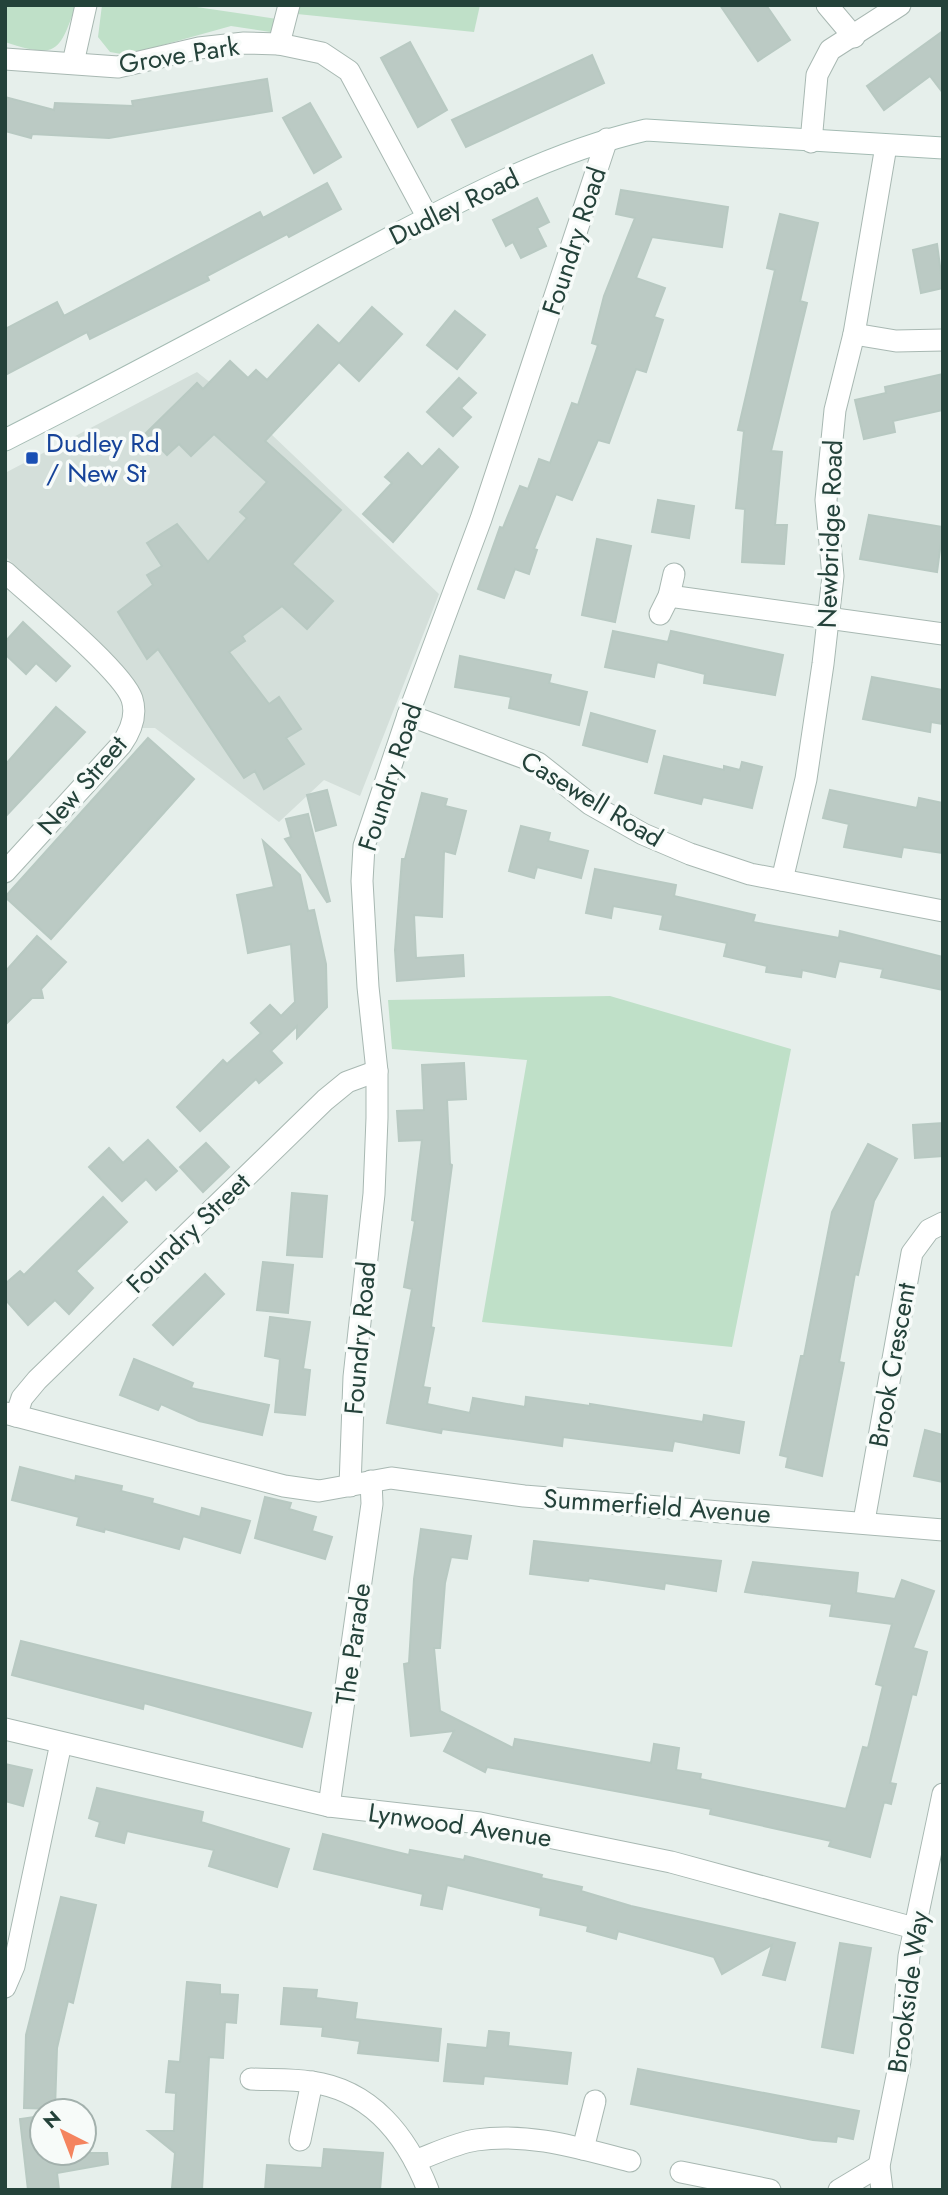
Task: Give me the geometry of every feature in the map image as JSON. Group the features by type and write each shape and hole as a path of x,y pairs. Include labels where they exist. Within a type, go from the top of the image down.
{"street":[{"path":"73,63 86,5"},
{"path":"279,44 289,5"},
{"path":"827,5 854,37"},
{"path":"811,142 817,75 830,50 900,5"},
{"name":"Grove Park","path":"5,59 118,67 199,48 244,43 279,44 323,53 349,71 428,218"},
{"name":"Dudley Road","path":"5,440 428,218 563,155 607,139 646,130 943,148"},
{"name":"Foundry Road","path":"350,1486 354,1377 374,1194 377,1071 368,987 362,881 364,846 408,715 481,519 607,139"},
{"name":"Newbridge Road","path":"782,880 806,779 833,576 826,500 835,410 854,334 886,146"},
{"path":"854,334 895,341 943,340"},
{"name":"New Street","path":"5,572 120,678 133,701 134,712 132,724 121,745 5,872"},
{"path":"674,574 664,605 828,618 943,634"},
{"name":"Casewell Road","path":"408,715 538,763 590,804 643,834 690,854 782,880 943,911"},
{"name":"Foundry Street","path":"11,1415 37,1380 325,1100 348,1082 377,1071"},
{"name":"Brook Crescent","path":"864,1521 912,1253 929,1230 943,1223"},
{"path":"11,1415 284,1486 319,1492 371,1481"},
{"name":"Summerfield Avenue","path":"371,1481 391,1478 524,1496 864,1521 943,1530"},
{"name":"The Parade","path":"329,1806 372,1504 371,1481"},
{"name":"Lynwood Avenue","path":"5,1729 329,1806 480,1823 671,1862 914,1928"},
{"path":"5,1987 14,1966 61,1743"},
{"name":"Brookside Way","path":"882,2190 878,2166 900,2062 914,1928 943,1794"},
{"path":"251,2079 312,2082 354,2095 387,2119 415,2161 428,2190"},
{"path":"300,2140 312,2082"},
{"path":"583,2149 595,2101"},
{"path":"415,2161 475,2140 528,2138 630,2161"},
{"path":"839,2190 878,2166"},
{"path":"681,2172 728,2186 770,2190"}],"shaded area":[{"path":"197,372 251,415 439,594 360,796 324,780 279,822 155,728 140,728 136,687 5,556 5,473"}],"green space":[{"path":"5,5 76,5 60,42 54,48 36,50 5,42"},
{"path":"102,5 183,5 277,19 277,33 231,26 127,55 110,52 98,37"},
{"path":"299,5 480,5 474,32 297,14"},
{"path":"610,996 791,1049 732,1347 482,1322 527,1060 392,1049 388,1000"}],"building":[{"path":"720,5 766,5 790,40 758,61"},
{"path":"943,31 943,93 930,76 884,110 867,86"},
{"path":"410,42 447,110 418,127 381,58"},
{"path":"592,55 604,83 466,147 452,120"},
{"path":"267,79 272,111 109,138 32,134 31,138 5,131 5,97 54,110 55,103 133,106 132,101"},
{"path":"310,103 341,157 314,173 283,118"},
{"path":"327,183 341,209 289,237 287,234 207,276 209,280 90,339 87,332 5,375 5,329 57,302 64,316 260,212 263,218"},
{"path":"621,190 728,207 722,247 652,237 636,278 665,288 654,317 663,320 646,372 636,369 609,443 598,440 572,500 556,494 534,549 537,550 529,574 515,569 504,598 478,589 500,527 503,528 520,486 528,489 539,459 550,463 572,403 578,405 598,345 592,343 604,296 635,218 616,214"},
{"path":"537,198 549,222 537,228 546,246 521,258 513,242 506,246 493,220"},
{"path":"780,214 818,223 800,301 807,303 771,451 782,452 775,525 787,525 784,564 742,562 745,509 736,508 744,431 738,430 775,270 767,268"},
{"path":"937,244 943,288 921,293 913,250"},
{"path":"372,307 402,334 359,381 339,362 265,441 341,510 292,564 333,601 307,629 282,606 242,636 245,641 229,652 269,704 279,697 301,729 286,738 304,764 264,789 255,771 244,778 158,649 147,659 118,612 153,585 147,575 162,566 147,543 177,524 208,562 247,518 240,512 267,482 214,434 191,456 179,444 167,455 146,433 197,383 203,389 230,361 248,378 256,370 267,380 318,325 339,344"},
{"path":"455,311 485,335 457,369 427,345"},
{"path":"943,374 943,410 893,421 895,432 864,439 855,400 886,393 885,387"},
{"path":"459,378 476,393 461,408 471,417 453,436 427,412"},
{"path":"439,449 458,467 393,542 363,514 392,483 385,477 408,453 422,467"},
{"path":"658,500 694,506 689,538 652,532"},
{"path":"869,515 943,527 937,572 860,559"},
{"path":"597,539 631,546 615,622 582,615"},
{"path":"23,622 70,666 56,681 36,663 26,674 5,654 5,642"},
{"path":"613,631 668,642 671,631 783,655 775,695 704,683 705,674 657,662 654,677 605,667"},
{"path":"460,656 551,675 549,683 587,692 579,725 509,708 511,697 455,687"},
{"path":"872,677 943,690 943,724 931,722 930,732 863,719"},
{"path":"56,707 85,732 5,817 5,765"},
{"path":"591,713 655,731 647,762 583,745"},
{"path":"148,738 194,779 51,939 5,897"},
{"path":"664,756 724,770 724,766 740,770 742,762 762,767 752,808 703,797 701,804 655,793"},
{"path":"327,790 336,825 316,831 307,795"},
{"path":"830,790 917,808 919,798 943,803 943,853 903,847 901,857 844,847 849,824 823,818"},
{"path":"422,793 447,799 445,806 466,811 455,854 444,851 442,917 414,915 416,958 463,955 464,976 397,981 395,950 402,859 405,859"},
{"path":"308,814 330,901 327,902 285,839 291,837 286,819"},
{"path":"521,826 550,833 548,841 588,851 581,878 537,867 534,878 509,871"},
{"path":"263,841 300,875 308,911 314,910 326,964 327,1007 297,1038 297,1026 271,1051 282,1063 259,1083 256,1079 200,1131 177,1107 223,1060 227,1064 261,1033 251,1023 270,1005 281,1016 295,1002 291,944 248,953 237,895 274,887"},
{"path":"595,869 676,885 674,896 755,915 753,922 839,938 840,931 943,957 943,990 881,977 883,969 839,961 835,977 802,970 801,977 766,972 767,966 724,956 727,943 660,929 663,915 613,906 611,918 586,913"},
{"path":"37,936 66,962 41,989 43,998 32,998 5,1025 5,972"},
{"path":"464,1063 466,1099 447,1100 452,1165 431,1327 434,1328 423,1387 430,1388 427,1404 470,1413 473,1398 525,1407 526,1397 703,1422 704,1415 744,1422 739,1453 674,1441 672,1451 563,1437 562,1446 442,1429 441,1433 387,1423 412,1289 404,1287 415,1221 412,1220 422,1140 399,1141 397,1111 424,1110 422,1065"},
{"path":"943,1123 943,1156 915,1158 913,1125"},
{"path":"148,1140 177,1171 156,1190 146,1179 122,1201 89,1167 109,1148 123,1163"},
{"path":"206,1143 229,1167 203,1192 180,1167"},
{"path":"868,1144 897,1159 874,1201 858,1275 855,1274 839,1362 844,1363 822,1476 786,1467 788,1457 780,1455 801,1356 804,1356 832,1212"},
{"path":"292,1193 327,1196 322,1257 287,1255"},
{"path":"103,1197 127,1222 76,1271 93,1288 69,1314 55,1300 28,1325 5,1299 5,1284 20,1271 24,1275"},
{"path":"263,1262 293,1265 288,1313 257,1310"},
{"path":"205,1274 224,1294 173,1345 153,1325"},
{"path":"270,1317 310,1322 303,1369 310,1370 305,1415 275,1412 280,1359 265,1356"},
{"path":"134,1359 193,1383 191,1388 269,1405 262,1435 199,1421 161,1404 158,1410 120,1395"},
{"path":"925,1430 943,1435 943,1482 914,1476"},
{"path":"20,1467 75,1481 76,1476 122,1486 121,1491 153,1499 152,1503 200,1517 202,1508 250,1521 240,1553 183,1536 179,1549 105,1529 104,1532 77,1525 79,1517 12,1500"},
{"path":"265,1497 291,1503 289,1509 316,1517 312,1531 332,1537 325,1559 255,1538"},
{"path":"421,1529 471,1536 467,1559 451,1557 445,1583 440,1648 434,1648 440,1711 513,1748 515,1739 651,1763 654,1744 679,1748 676,1770 701,1774 700,1779 846,1809 863,1747 868,1748 883,1686 876,1684 892,1624 830,1616 832,1604 745,1592 753,1562 858,1573 856,1593 895,1599 902,1580 934,1591 913,1648 927,1652 916,1695 912,1694 890,1783 896,1784 891,1804 884,1802 870,1857 829,1846 831,1841 710,1814 711,1809 487,1767 485,1772 444,1751 454,1731 411,1736 404,1664 409,1663 414,1579"},
{"path":"534,1541 721,1561 716,1591 665,1583 664,1589 589,1578 588,1581 530,1574"},
{"path":"21,1641 311,1713 302,1747 144,1703 143,1709 12,1675"},
{"path":"5,1764 32,1770 23,1806 5,1801"},
{"path":"97,1788 203,1812 201,1822 289,1849 277,1887 209,1866 214,1850 127,1831 124,1843 96,1836 100,1822 89,1818"},
{"path":"323,1834 409,1855 410,1850 464,1860 465,1856 582,1887 581,1891 631,1906 795,1943 785,1980 763,1975 772,1945 722,1974 714,1957 618,1931 616,1939 587,1931 588,1926 540,1915 541,1908 447,1885 442,1909 421,1905 423,1894 314,1869"},
{"path":"61,1897 96,1905 73,2003 68,2001 57,2048 55,2097 28,2097 28,2108 24,2108 26,2035"},
{"path":"840,1943 871,1948 853,2053 822,2047"},
{"path":"187,1982 220,1985 220,1994 238,1995 236,2023 225,2022 223,2058 209,2057 202,2190 172,2188 175,2153 148,2131 174,2131 176,2093 166,2092 169,2061 180,2062"},
{"path":"284,1988 317,1990 316,1998 357,2003 355,2019 441,2029 438,2061 358,2053 360,2041 322,2036 323,2027 281,2024"},
{"path":"489,2031 509,2033 508,2046 571,2053 567,2084 484,2076 483,2084 444,2081 448,2044 487,2048"},
{"path":"638,2069 859,2111 853,2139 837,2136 836,2142 813,2140 631,2104"},
{"path":"28,2118 28,2167 91,2167 57,2173 59,2190 28,2190 20,2119"},
{"path":"324,2149 383,2153 380,2190 265,2190 267,2165 322,2168"},
{"path":"98,2153 107,2153 108,2164 98,2166"}],"place":[{"name":"Dudley Rd / New St","path":"32,458"}]}
